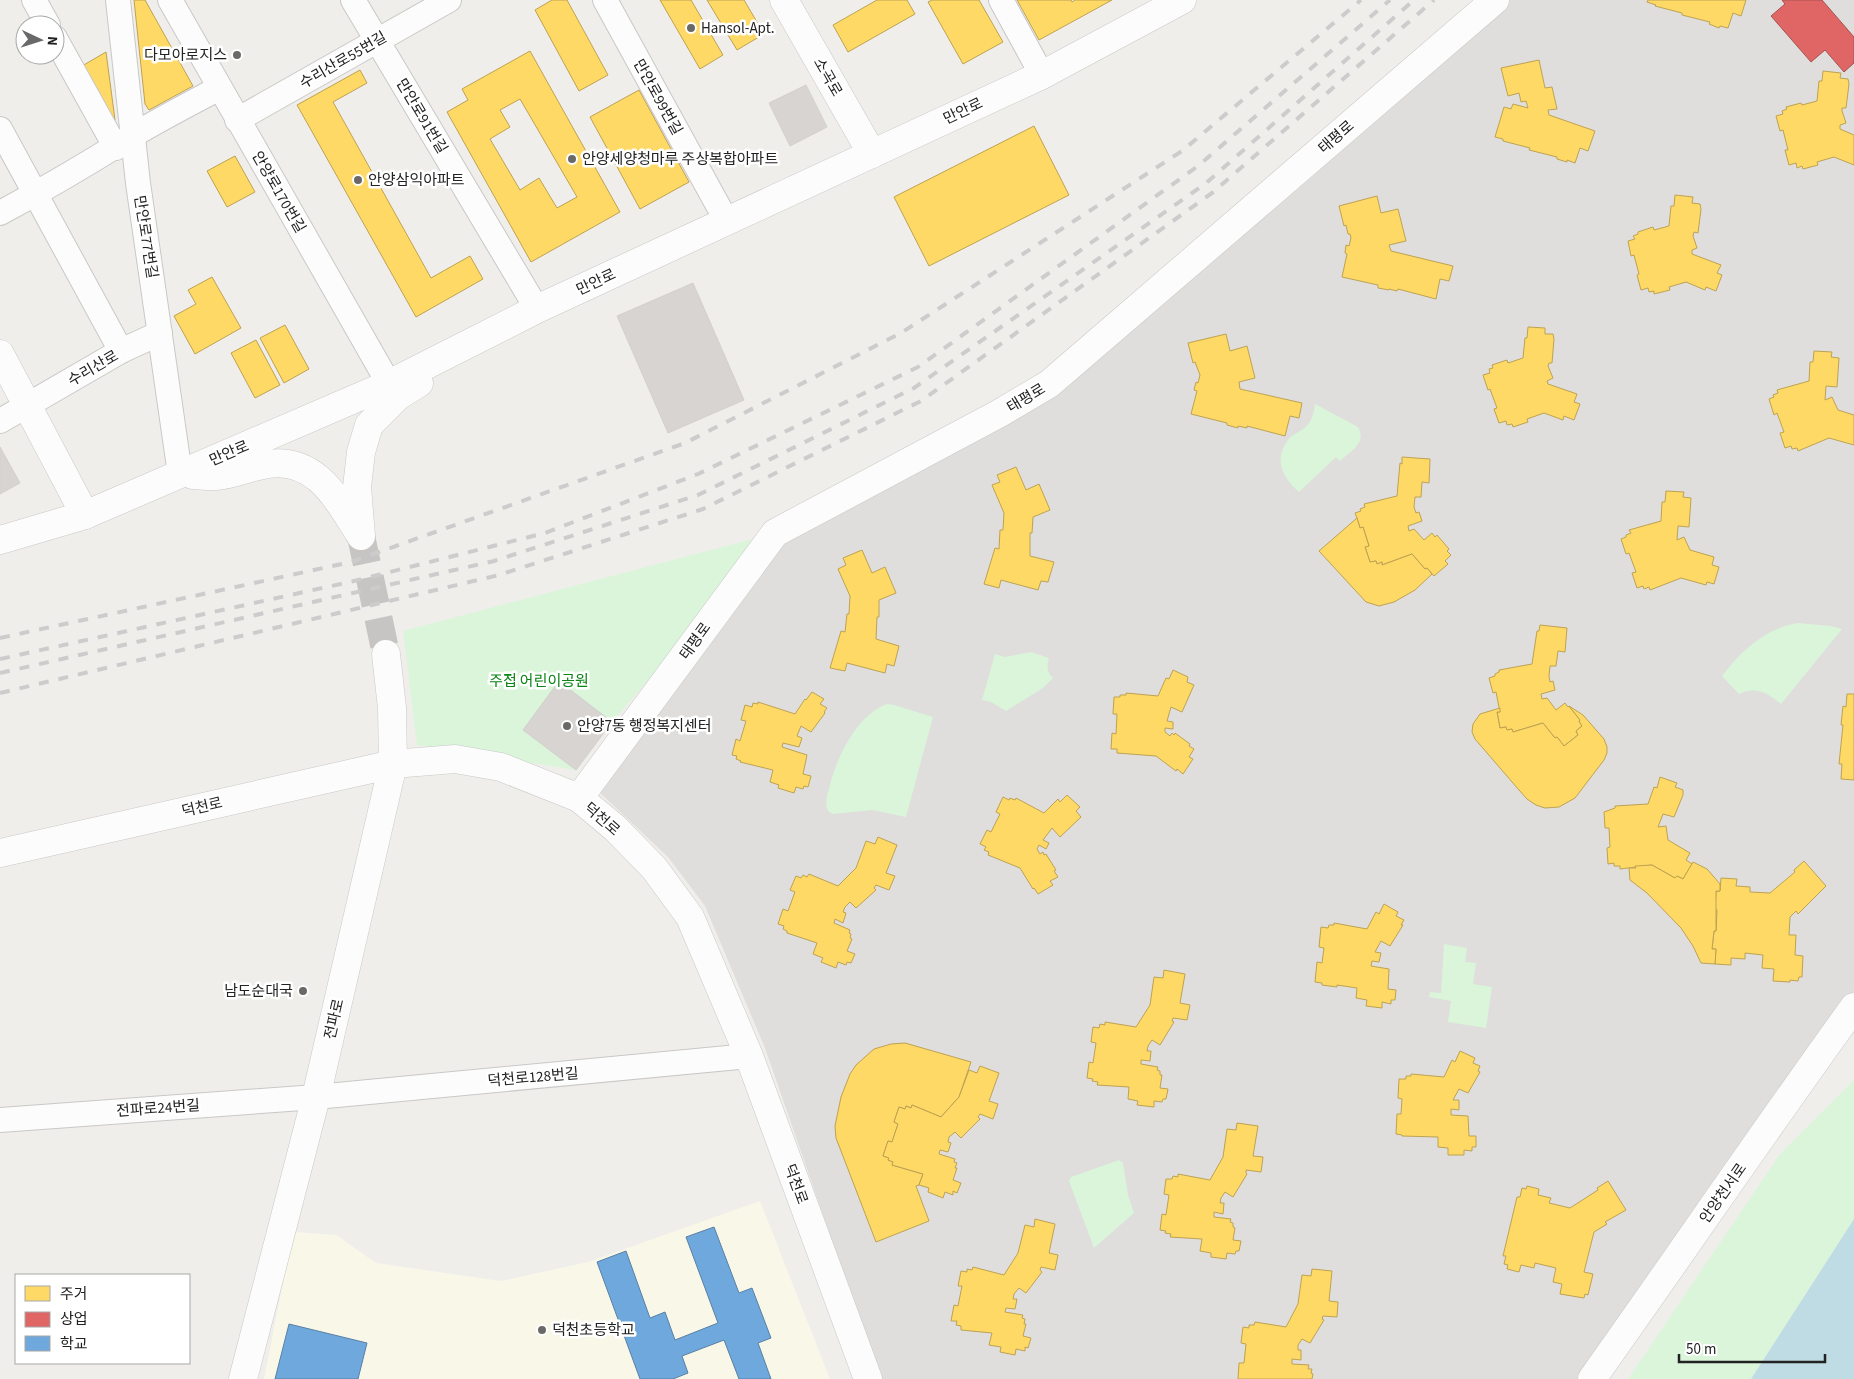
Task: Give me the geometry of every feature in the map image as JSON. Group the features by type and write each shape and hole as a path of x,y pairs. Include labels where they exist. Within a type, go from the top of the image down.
{"street":[{"path":"34,0 42,15"},
{"name":"만안로77번길","path":"118,0 124,142 160,333 180,474"},
{"name":"안양로170번길","path":"170,0 389,384"},
{"name":"만안로91번길","path":"353,0 537,309"},
{"name":"수리산로55번길","path":"237,120 449,0"},
{"name":"만안로99번길","path":"605,0 726,220"},
{"name":"소곡로","path":"784,0 872,154"},
{"path":"1001,0 1042,75"},
{"name":"만안로","path":"0,540 85,515 389,384 537,309 1042,75 1182,0"},
{"name":"태평로","path":"579,798 775,532 1000,414 1049,384 1495,0"},
{"path":"65,53 124,142"},
{"path":"0,212 36,194 219,88"},
{"path":"0,129 121,351"},
{"name":"수리산로","path":"0,421 121,351 160,333"},
{"path":"180,474 216,476 270,464 296,464 312,473 331,489 361,536 357,487 361,452 369,425 398,396 438,371 459,348"},
{"path":"0,354 85,515"},
{"name":"전파로","path":"243,1379 316,1097 393,764 392,708 386,654"},
{"name":"덕천로","path":"0,853 393,764 455,759 500,767 579,798 615,828 654,868 690,917 749,1056 868,1379"},
{"name":"안양천서로","path":"1592,1379 1854,1007"},
{"name":"덕천로128번길","path":"316,1097 749,1056"},
{"name":"전파로24번길","path":"0,1120 316,1097"}],"shaded area":[{"path":"1505,0 1854,0 1854,991 1580,1379 880,1379 765,1048 705,906 668,857 598,791 780,530 1055,381"},
{"name":"덕천초등학교","path":"760,1201 830,1379 264,1379 293,1232 336,1235 376,1263 501,1281 588,1262"}],"green space":[{"path":"1315,404 1358,427 1361,438 1353,450 1340,461 1336,457 1299,492 1285,475 1282,468 1281,455 1288,440 1307,426 1313,414"},
{"name":"주접 어린이공원","path":"775,533 612,722 576,770 417,745 403,631"},
{"path":"1798,623 1842,629 1781,704 1762,692 1751,691 1739,694 1722,676 1746,649 1765,635"},
{"path":"1031,652 1049,658 1048,669 1053,678 1043,688 1006,711 991,702 982,700 995,654 1005,657"},
{"path":"887,704 933,717 906,817 872,810 833,814 829,812 826,803 827,798 832,777 842,752 849,739 866,717 876,709"},
{"path":"1444,944 1467,948 1465,962 1476,963 1473,984 1492,987 1486,1028 1448,1022 1451,1001 1429,997 1430,992 1441,993"},
{"path":"1854,1080 1854,1219 1751,1379 1628,1379 1780,1154"},
{"path":"1119,1160 1123,1163 1128,1195 1134,1213 1094,1248 1069,1181 1071,1177"}],"water":[{"path":"1854,1219 1854,1379 1751,1379"}],"building: 주거":[{"path":"134,0 145,0 193,86 149,110 145,104"},
{"path":"552,0 567,0 608,75 579,91 535,10"},
{"name":"Hansol-Apt.","path":"660,0 691,0 723,55 700,69"},
{"path":"707,0 744,0 764,34 737,50"},
{"path":"877,0 907,0 915,14 848,52 833,25"},
{"path":"932,0 979,0 1003,42 963,64 928,2"},
{"path":"1017,0 1071,0 1072,2 1075,0 1112,0 1039,40"},
{"path":"1648,0 1746,0 1741,16 1733,13 1728,28 1720,26 1719,28 1709,24 1710,22 1655,6 1647,2"},
{"name":"안양세양청마루 주상복합아파트","path":"530,51 620,212 531,262 447,112 468,100 462,89","holes":["520,99 577,197 557,208 539,178 520,190 490,139 510,127 500,110"]},
{"path":"106,52 115,120 112,120 82,66"},
{"path":"1539,60 1545,88 1552,87 1557,109 1548,110 1549,115 1595,131 1588,151 1580,148 1575,163 1529,150 1530,148 1495,137 1504,107 1511,109 1513,104 1528,108 1526,101 1521,102 1519,93 1508,96 1501,68"},
{"name":"안양삼익아파트","path":"360,70 367,83 333,102 431,278 470,256 483,279 416,317 297,105"},
{"path":"1823,71 1841,73 1840,78 1848,79 1846,108 1842,108 1846,123 1840,125 1840,129 1854,135 1854,165 1834,157 1817,162 1818,165 1803,169 1802,166 1797,168 1796,163 1789,165 1785,150 1788,150 1783,130 1780,131 1776,116 1783,114 1782,111 1787,109 1786,107 1817,101 1819,81 1822,81"},
{"path":"639,90 689,182 640,209 590,117"},
{"path":"1034,126 1069,195 929,266 894,197"},
{"path":"235,156 255,192 227,207 207,171"},
{"path":"1675,195 1693,197 1692,203 1700,204 1698,233 1694,232 1693,236 1697,248 1692,250 1692,254 1721,265 1717,273 1722,275 1716,291 1706,287 1705,290 1686,282 1669,287 1670,290 1654,294 1654,291 1649,292 1648,288 1641,290 1634,255 1631,256 1628,241 1635,239 1633,236 1638,234 1638,232 1653,227 1654,230 1669,226 1671,206 1674,206"},
{"path":"1377,196 1381,213 1398,209 1406,241 1389,245 1391,251 1453,266 1449,281 1440,279 1436,299 1398,289 1397,291 1378,288 1378,285 1342,277 1347,254 1345,253 1346,245 1349,246 1351,238 1346,225 1344,226 1339,206"},
{"path":"212,277 241,328 195,354 174,316 196,304 188,290"},
{"path":"285,325 309,369 284,383 260,338"},
{"path":"1528,327 1545,328 1545,334 1553,334 1552,363 1549,363 1548,366 1553,378 1547,381 1548,384 1577,394 1574,402 1580,404 1574,420 1564,416 1563,420 1544,413 1527,419 1528,422 1513,427 1512,424 1507,425 1506,421 1499,423 1494,409 1497,408 1483,375 1490,373 1489,369 1493,368 1492,365 1507,360 1508,363 1523,358"},
{"path":"1226,334 1230,351 1247,346 1255,378 1239,382 1240,389 1302,403 1299,418 1290,416 1285,436 1247,426 1247,428 1238,426 1238,428 1227,425 1227,423 1191,414 1197,391 1194,390 1200,375 1195,362 1193,363 1188,343"},
{"path":"256,340 280,385 255,398 231,353"},
{"path":"1814,351 1832,352 1831,357 1839,358 1837,387 1826,386 1825,400 1832,397 1838,410 1854,415 1854,445 1829,438 1798,451 1797,448 1792,449 1791,446 1785,448 1780,433 1784,432 1777,413 1774,415 1769,399 1778,393 1777,390 1809,381 1810,362 1813,362"},
{"path":"1402,457 1430,459 1429,483 1422,482 1421,497 1415,497 1414,507 1416,513 1419,512 1422,521 1408,526 1409,531 1414,529 1424,540 1432,533 1435,537 1437,535 1449,549 1447,551 1451,555 1445,561 1448,564 1434,576 1412,554 1382,565 1382,562 1377,564 1376,561 1370,562 1365,547 1369,546 1363,527 1360,528 1355,513 1365,507 1364,504 1397,496"},
{"path":"1016,467 1026,490 1039,484 1050,510 1033,517 1032,533 1030,533 1030,556 1054,562 1048,582 1041,581 1038,590 1001,580 999,588 984,584 995,548 999,549 1000,530 1003,530 1004,513 992,485 1000,482 997,475"},
{"path":"1666,491 1684,492 1683,497 1691,498 1689,527 1678,526 1677,540 1684,537 1690,550 1714,557 1712,565 1719,567 1714,584 1707,582 1706,585 1681,578 1650,590 1649,587 1644,589 1643,586 1637,588 1632,573 1636,572 1629,553 1626,554 1621,539 1631,533 1629,530 1661,521 1662,502 1665,502"},
{"path":"1357,518 1360,528 1363,527 1369,546 1365,547 1370,562 1376,561 1377,564 1382,562 1382,565 1412,554 1432,574 1415,590 1394,602 1379,606 1366,602 1319,551"},
{"path":"862,550 872,573 885,567 896,593 879,600 876,639 899,646 894,666 887,664 885,673 847,663 845,671 830,668 841,631 845,632 847,614 849,614 850,596 838,569 846,565 843,558"},
{"path":"1540,625 1567,628 1565,652 1558,651 1556,666 1550,666 1550,682 1553,681 1555,690 1541,694 1542,699 1547,698 1556,710 1565,703 1580,720 1582,726 1576,731 1578,735 1564,746 1543,723 1513,732 1512,729 1507,730 1506,727 1500,728 1497,712 1500,712 1496,692 1493,693 1489,678 1495,676 1499,670 1532,664 1537,631 1539,631"},
{"path":"1173,670 1188,677 1187,682 1194,685 1182,712 1171,707 1167,721 1173,722 1173,729 1165,728 1165,732 1170,736 1172,733 1174,735 1175,733 1194,749 1189,757 1193,759 1183,774 1156,756 1117,753 1117,749 1111,749 1112,733 1116,734 1117,714 1113,714 1114,697 1126,695 1126,693 1158,696 1166,678 1169,679"},
{"path":"812,692 824,699 820,704 827,708 825,713 811,732 801,726 797,736 802,738 799,747 783,743 782,747 807,755 803,774 811,776 808,787 804,786 803,789 796,787 794,793 778,788 779,785 770,782 773,770 740,762 736,759 737,756 732,755 736,739 740,741 746,721 741,720 745,705 752,707 753,703 758,704 758,702 795,714"},
{"path":"1847,694 1854,694 1854,780 1841,779 1842,764 1839,764 1843,706 1846,707"},
{"path":"1569,706 1583,715 1604,739 1607,753 1604,760 1575,798 1559,807 1545,808 1527,799 1475,739 1472,732 1473,724 1480,714 1500,708 1500,712 1497,712 1500,728 1506,727 1507,730 1512,729 1513,732 1543,723 1564,746 1578,735 1576,731 1582,726 1580,720"},
{"path":"1660,777 1677,783 1675,787 1683,790 1683,795 1674,817 1663,814 1658,827 1666,826 1668,840 1690,853 1686,860 1692,864 1683,879 1677,876 1675,878 1652,865 1620,869 1620,866 1614,866 1614,863 1608,864 1607,848 1610,847 1609,828 1605,828 1604,812 1615,808 1615,806 1648,804 1654,787 1657,788"},
{"path":"1067,795 1080,807 1076,811 1081,817 1060,837 1052,828 1043,840 1049,843 1046,849 1039,845 1037,849 1040,854 1043,852 1044,855 1046,854 1058,877 1050,881 1053,885 1038,894 1020,868 988,855 989,852 984,850 986,847 980,844 987,830 991,832 1000,814 996,812 1003,797 1009,800 1010,798 1015,800 1016,798 1044,813 1058,799 1060,802"},
{"path":"878,837 897,845 886,873 895,876 889,890 876,885 874,888 876,890 856,908 850,902 843,912 846,913 843,923 835,919 834,923 850,930 850,938 852,939 847,951 855,954 851,963 847,962 846,965 838,962 836,968 821,962 823,958 813,954 817,943 787,933 783,929 784,926 778,924 783,909 788,911 795,892 790,890 796,876 801,878 803,875 807,877 809,874 838,886 856,868 866,841 875,844"},
{"path":"1804,861 1826,886 1798,914 1796,911 1790,917 1789,935 1796,935 1795,955 1803,956 1802,977 1799,977 1798,981 1773,981 1774,969 1762,968 1763,955 1745,953 1745,959 1731,958 1731,965 1715,964 1716,949 1712,949 1714,931 1716,931 1716,891 1720,891 1721,878 1737,879 1736,886 1750,887 1750,892 1770,893 1795,872 1794,870"},
{"path":"1693,862 1707,869 1720,884 1720,891 1716,891 1716,931 1714,931 1712,949 1716,949 1715,964 1701,963 1681,928 1647,893 1630,880 1629,868 1652,865 1675,878 1677,876 1683,879"},
{"path":"1384,904 1398,912 1396,916 1404,920 1401,925 1403,925 1390,946 1381,941 1375,952 1381,953 1379,962 1372,961 1371,966 1389,969 1388,989 1396,990 1395,1000 1391,1000 1391,1004 1382,1002 1382,1008 1366,1006 1367,1000 1356,998 1357,988 1322,985 1322,983 1315,982 1317,962 1322,963 1324,948 1319,947 1321,927 1328,928 1329,925 1334,925 1334,923 1367,929 1376,912 1379,914"},
{"path":"1164,970 1185,974 1180,1003 1190,1005 1187,1020 1173,1018 1172,1021 1174,1022 1160,1045 1152,1040 1148,1046 1147,1051 1151,1051 1150,1061 1141,1060 1141,1064 1158,1067 1157,1070 1162,1075 1160,1088 1168,1089 1166,1099 1163,1099 1162,1102 1154,1101 1154,1107 1137,1105 1138,1101 1128,1099 1129,1087 1097,1085 1098,1082 1087,1078 1089,1062 1093,1063 1096,1043 1091,1042 1093,1027 1099,1028 1100,1024 1105,1025 1105,1022 1136,1027 1150,1005 1154,977 1163,978"},
{"path":"905,1043 971,1062 959,1097 941,1117 912,1105 911,1108 906,1106 905,1109 899,1107 894,1122 898,1124 892,1142 888,1141 883,1156 893,1162 892,1165 923,1174 919,1185 916,1186 929,1221 876,1242 836,1138 835,1126 841,1097 850,1074 856,1065 874,1049 891,1044"},
{"path":"1460,1051 1475,1058 1473,1063 1480,1066 1478,1071 1480,1072 1468,1093 1459,1089 1453,1100 1459,1100 1459,1110 1451,1109 1451,1115 1468,1116 1469,1136 1476,1136 1476,1147 1472,1147 1472,1151 1464,1150 1464,1155 1448,1155 1448,1148 1438,1147 1438,1137 1402,1136 1396,1134 1397,1114 1401,1114 1402,1099 1398,1098 1399,1079 1406,1079 1406,1076 1411,1076 1411,1074 1444,1077 1452,1060 1455,1062"},
{"path":"980,1066 999,1073 989,1101 998,1104 993,1119 980,1114 978,1117 980,1119 961,1138 955,1132 949,1137 948,1142 951,1143 948,1152 940,1150 939,1154 955,1159 954,1162 957,1163 955,1168 957,1168 953,1180 961,1183 957,1193 953,1191 953,1195 945,1192 943,1198 928,1192 929,1188 919,1185 923,1174 892,1165 893,1162 888,1160 889,1158 883,1156 888,1141 892,1142 898,1124 894,1122 899,1107 905,1109 906,1106 911,1108 912,1105 941,1117 959,1097 969,1070 977,1073"},
{"path":"1237,1123 1258,1126 1253,1156 1263,1157 1261,1172 1246,1170 1247,1174 1233,1197 1225,1192 1221,1198 1220,1203 1224,1203 1223,1214 1214,1212 1214,1217 1231,1219 1230,1222 1233,1223 1235,1228 1233,1240 1241,1241 1239,1251 1236,1251 1235,1254 1227,1253 1226,1259 1211,1257 1211,1253 1200,1251 1202,1239 1170,1237 1171,1234 1160,1230 1162,1214 1166,1215 1169,1195 1164,1194 1166,1179 1172,1179 1173,1176 1178,1177 1178,1174 1210,1180 1223,1157 1227,1129 1236,1130"},
{"path":"1608,1181 1626,1210 1605,1222 1607,1224 1594,1232 1584,1272 1593,1274 1588,1295 1585,1294 1584,1298 1560,1294 1562,1284 1553,1282 1556,1268 1535,1263 1534,1268 1521,1265 1519,1272 1507,1269 1508,1265 1504,1264 1506,1256 1503,1256 1517,1197 1520,1197 1522,1188 1526,1189 1527,1186 1539,1189 1538,1195 1551,1198 1549,1203 1570,1208 1598,1190 1597,1188"},
{"path":"1035,1219 1055,1224 1049,1253 1058,1255 1055,1270 1041,1267 1040,1270 1042,1272 1026,1293 1019,1288 1014,1294 1013,1299 1017,1299 1015,1309 1006,1308 1005,1312 1023,1315 1022,1318 1025,1319 1024,1324 1026,1324 1023,1336 1031,1338 1028,1348 1025,1347 1025,1351 1016,1349 1015,1355 1000,1352 1001,1347 989,1345 992,1333 961,1330 961,1326 956,1325 957,1321 951,1321 954,1305 958,1306 962,1286 958,1286 961,1271 967,1272 967,1269 972,1270 973,1267 1004,1275 1018,1253 1025,1225 1034,1227"},
{"path":"1312,1269 1332,1271 1329,1301 1338,1302 1337,1317 1323,1316 1322,1319 1324,1320 1310,1343 1302,1339 1298,1345 1298,1350 1301,1350 1301,1360 1292,1359 1292,1364 1309,1365 1308,1369 1312,1369 1312,1379 1238,1379 1239,1363 1244,1363 1246,1344 1241,1343 1243,1327 1249,1328 1249,1325 1254,1325 1255,1322 1286,1327 1298,1304 1302,1275 1311,1276"}],"building: 상업":[{"path":"1782,0 1822,0 1854,37 1854,63 1844,72 1825,50 1811,62 1771,16 1785,4"}],"building: 학교":[{"path":"714,1227 739,1293 752,1288 771,1338 758,1343 771,1379 739,1379 724,1340 682,1356 688,1373 673,1379 640,1379 597,1262 626,1251 650,1318 665,1312 675,1340 718,1323 686,1237"},
{"path":"289,1324 367,1343 358,1379 275,1379"}],"building: 기타":[{"path":"806,85 827,127 790,146 769,103"},
{"path":"693,283 744,400 668,433 617,316"},
{"path":"0,447 20,483 0,494"},
{"name":"안양7동 행정복지센터","path":"559,681 612,722 576,770 523,730"}],"tunnel":[{"path":"361,536 386,654"}],"railway":[{"path":"0,638 351,562 685,443 901,333 1182,151 1361,0"},
{"path":"0,659 354,581 545,533 698,474 918,367 1198,166 1390,0"},
{"path":"0,673 494,561 698,495 914,388 1205,184 1414,0"},
{"path":"0,693 499,575 703,509 921,401 1212,193 1434,0"}],"place":[{"name":"Hansol-Apt.","path":"691,28"},
{"name":"다모아로지스","path":"237,55"},
{"name":"안양세양청마루 주상복합아파트","path":"572,159"},
{"name":"안양삼익아파트","path":"358,180"},
{"name":"안양7동 행정복지센터","path":"567,726"},
{"name":"남도순대국","path":"303,991"},
{"name":"덕천초등학교","path":"542,1330"}]}
